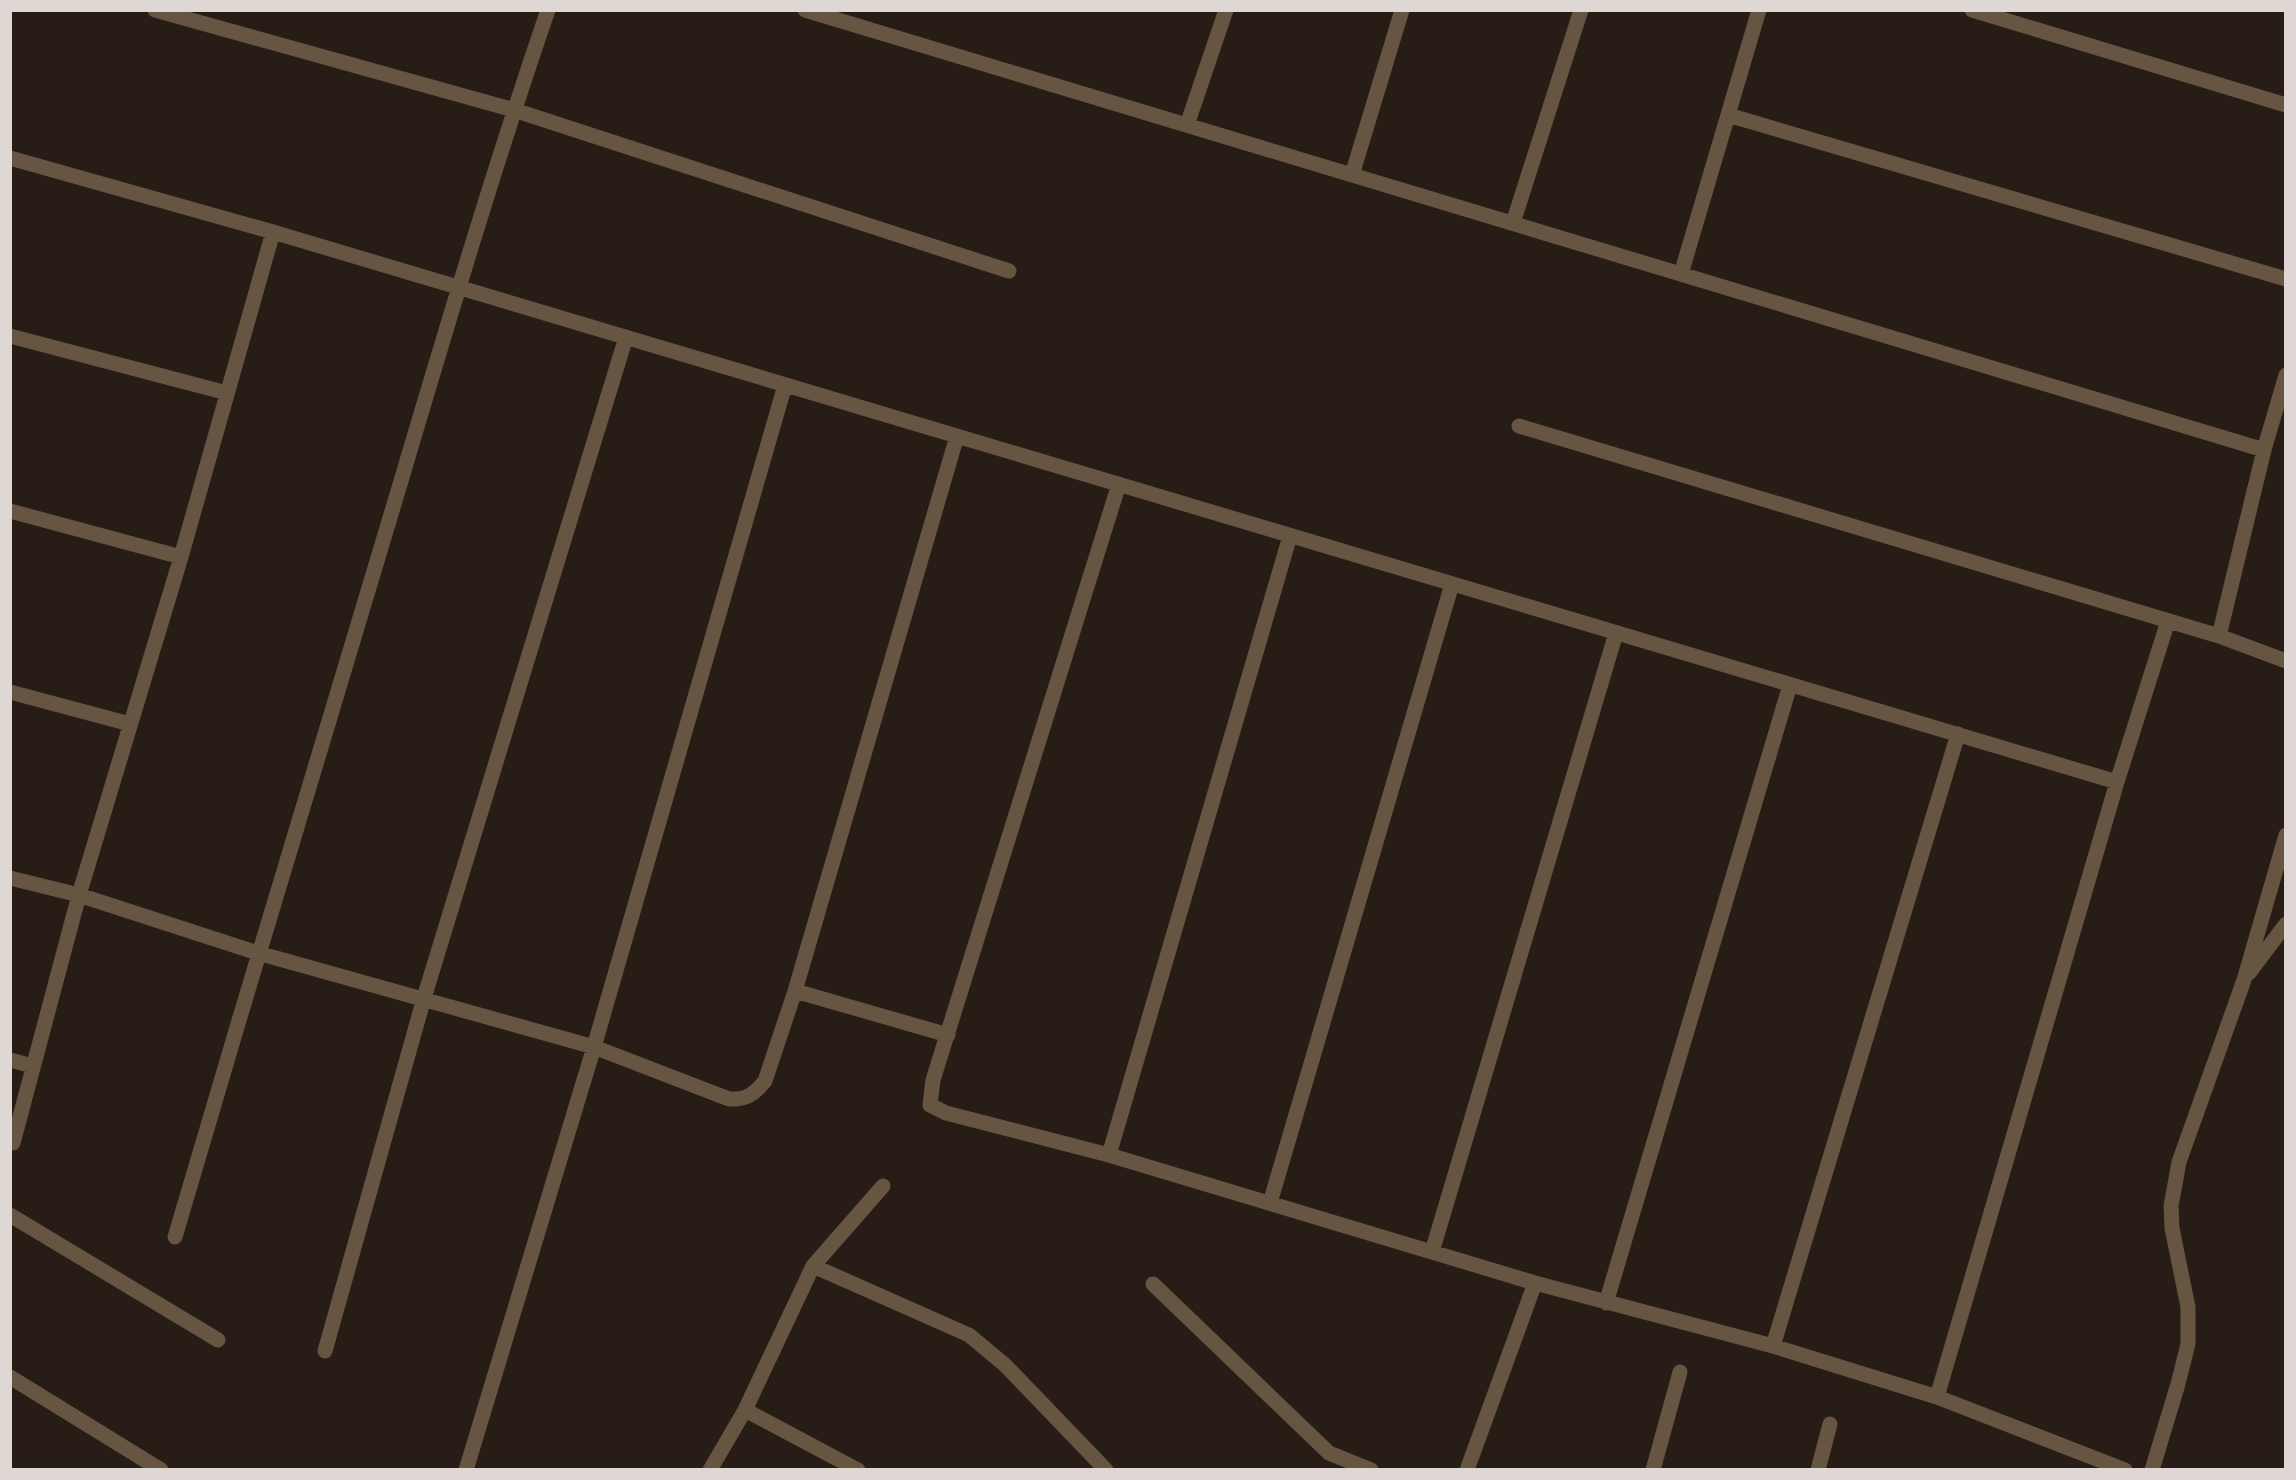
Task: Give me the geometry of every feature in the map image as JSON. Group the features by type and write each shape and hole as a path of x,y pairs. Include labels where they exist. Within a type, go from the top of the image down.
{"street":[{"path":"155,10 514,111 1008,272"},
{"path":"175,1237 258,953 459,288 548,10"},
{"path":"805,10 2264,450"},
{"path":"1187,125 1226,10"},
{"path":"1352,175 1402,10"},
{"path":"1512,223 1581,10"},
{"path":"1681,274 1759,10"},
{"path":"1972,10 2286,105"},
{"path":"1728,115 2286,279"},
{"path":"10,158 273,232 2117,782"},
{"path":"13,1143 79,895 181,558 273,232"},
{"path":"10,336 227,393"},
{"path":"325,1351 424,998 626,337"},
{"path":"2218,636 2264,450 2286,375"},
{"path":"466,1470 594,1047 785,385"},
{"path":"1519,426 2218,636 2286,661"},
{"path":"10,878 79,895 258,953 594,1047 729,1099 744,1100 755,1093 765,1081 795,991 957,436"},
{"path":"1119,484 933,1080 930,1105 946,1113 1109,1155 1535,1283 1773,1346 1937,1397 2125,1470"},
{"path":"10,511 181,558"},
{"path":"1109,1155 1290,536"},
{"path":"1270,1203 1452,584"},
{"path":"1937,1397 2117,782 2168,621"},
{"path":"1432,1252 1616,633"},
{"path":"1606,1303 1790,685"},
{"path":"10,692 130,724"},
{"path":"1773,1346 1958,734"},
{"path":"2152,1470 2188,1344 2188,1307 2172,1228 2171,1206 2179,1162 2244,980 2286,835"},
{"path":"2244,980 2286,924"},
{"path":"795,991 948,1035"},
{"path":"10,1060 33,1066"},
{"path":"710,1470 745,1410 813,1266 883,1185"},
{"path":"10,1215 218,1340"},
{"path":"813,1266 969,1335 1005,1365 1106,1470"},
{"path":"1467,1470 1535,1283"},
{"path":"1153,1284 1329,1453 1371,1470"},
{"path":"1653,1470 1680,1372"},
{"path":"10,1377 161,1470"},
{"path":"745,1410 858,1470"},
{"path":"1818,1470 1830,1424"}]}
